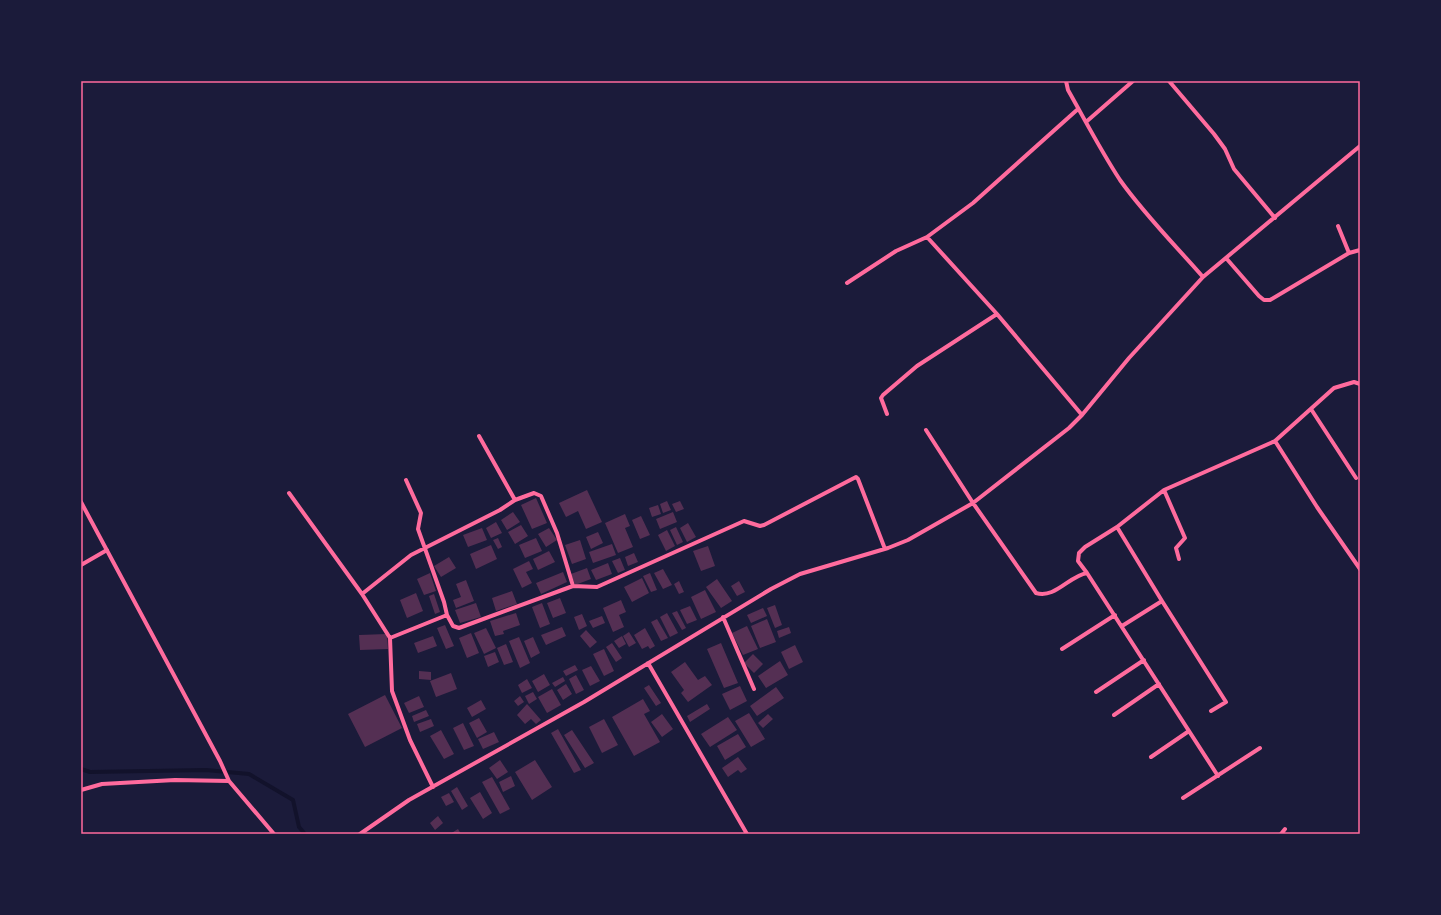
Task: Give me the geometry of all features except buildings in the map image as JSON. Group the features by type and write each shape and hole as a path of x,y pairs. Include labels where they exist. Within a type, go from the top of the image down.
{"street":[{"path":"1066,81 1078,109 1121,181 1203,277"},
{"path":"1086,122 1133,81"},
{"path":"1169,81 1214,134 1225,149 1234,169 1275,218"},
{"path":"847,283 896,251 927,237 972,203 1078,109"},
{"path":"360,834 409,800 584,702 771,589 800,574 885,549 908,540 973,503 1069,428 1082,415 1129,358 1203,277 1360,146"},
{"path":"1338,226 1349,253"},
{"path":"927,237 997,314 1082,415"},
{"path":"1226,258 1259,296 1264,300 1270,300 1349,253 1360,250"},
{"path":"887,414 881,398 883,395 917,366 997,314"},
{"path":"1218,776 1115,615 1078,561 1079,553 1085,547 1117,527 1164,490 1275,441 1334,388 1354,382 1360,384"},
{"path":"1311,409 1356,478"},
{"path":"926,430 973,503 1036,593 1048,594 1076,577 1087,573"},
{"path":"479,436 515,500"},
{"path":"1275,441 1317,506 1360,568"},
{"path":"406,480 421,513 418,529 444,602 447,615 453,626 459,628 573,586 597,586 744,521 760,526 764,525 856,477 885,549"},
{"path":"1164,490 1185,538 1176,548 1178,559"},
{"path":"289,493 362,594 390,638 390,664 394,698 410,740 433,787"},
{"path":"362,594 397,564 424,547 500,510 515,500 534,493 541,496 557,533 573,586"},
{"path":"81,502 229,780 274,834"},
{"path":"1117,527 1226,702 1211,710"},
{"path":"81,565 107,550"},
{"path":"1122,626 1162,601"},
{"path":"390,638 447,615"},
{"path":"1062,649 1115,615"},
{"path":"723,617 754,689"},
{"path":"1096,692 1144,660"},
{"path":"648,663 747,834"},
{"path":"1114,715 1159,684"},
{"path":"1151,757 1189,731"},
{"path":"1183,798 1260,748"},
{"path":"81,790 102,784 175,780 229,780"},
{"path":"1281,834 1285,829"}],"waterway":[{"path":"81,769 90,772 206,770 249,774 293,800 299,827 305,834"}]}
